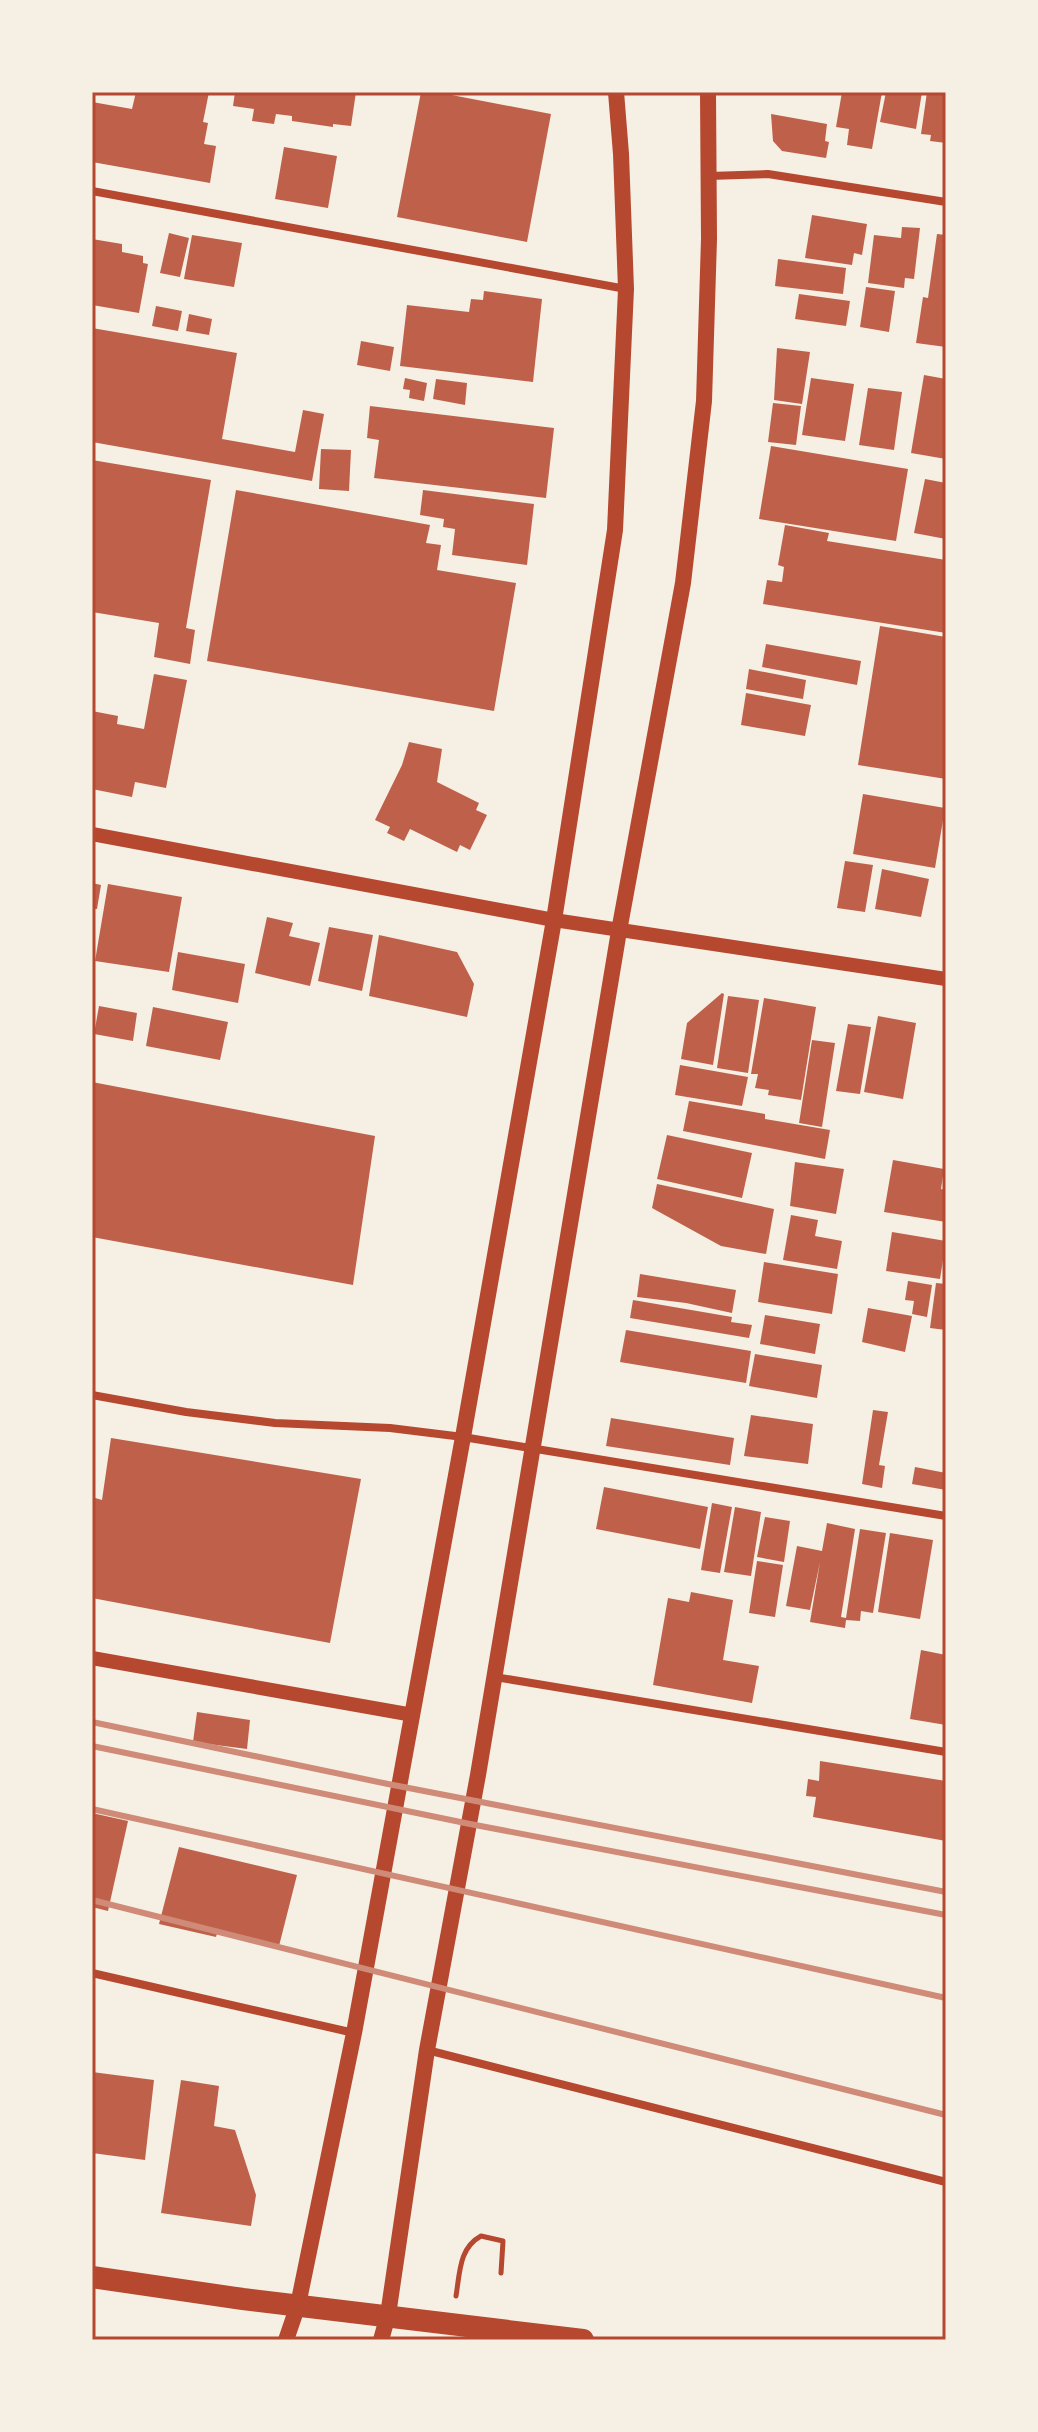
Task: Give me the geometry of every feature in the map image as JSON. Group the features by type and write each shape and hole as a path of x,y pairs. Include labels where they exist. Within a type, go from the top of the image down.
{"highway":[{"path":"92,2277 583,2340"}],"main road":[{"path":"286,2340 298,2305 354,2033 413,1715 554,920 615,530 626,289 616,92"},
{"path":"381,2340 388,2315 427,2050 495,1677 619,931 683,583 704,401 708,92"}],"street":[{"path":"708,176 768,174 946,202"},
{"path":"92,191 626,289"},
{"path":"92,834 554,920 946,979"},
{"path":"92,1395 186,1412 275,1423 390,1428 463,1437 946,1516"},
{"path":"92,1658 413,1715"},
{"path":"495,1677 946,1752"},
{"path":"92,1973 354,2033"},
{"path":"427,2050 946,2182"}],"path":[{"path":"456,2297 464,2254 470,2242 481,2236 503,2241 501,2273"}],"building":[{"path":"136,92 209,92 203,122 208,123 204,144 216,146 210,183 92,162 92,102 132,109"},
{"path":"235,92 356,92 351,126 333,124 333,127 292,121 292,116 276,114 274,124 252,121 254,109 233,106"},
{"path":"421,92 436,92 551,114 527,242 397,217"},
{"path":"842,92 882,92 872,149 847,145 849,129 836,127"},
{"path":"886,92 922,92 916,129 880,122"},
{"path":"927,92 946,92 946,143 930,141 931,135 921,134"},
{"path":"771,114 827,124 825,141 829,142 826,158 782,151 773,141"},
{"path":"284,147 337,156 328,208 275,199"},
{"path":"812,215 867,224 862,255 854,253 852,265 805,258"},
{"path":"902,227 920,228 914,279 905,278 904,288 868,283 874,235 901,238"},
{"path":"169,233 189,238 180,277 160,273"},
{"path":"937,234 946,235 946,347 916,343 923,297 928,298"},
{"path":"192,235 242,243 234,287 184,279"},
{"path":"92,239 122,244 122,252 143,256 143,263 148,264 139,313 92,305"},
{"path":"778,259 846,268 843,294 775,286"},
{"path":"866,287 895,291 889,332 860,327"},
{"path":"484,291 542,299 533,382 400,366 407,305 469,312 471,299 483,300"},
{"path":"799,294 850,301 846,326 795,319"},
{"path":"156,306 182,311 178,331 152,326"},
{"path":"189,314 212,319 209,335 186,331"},
{"path":"92,328 237,353 222,439 295,452 303,410 324,414 312,481 92,442"},
{"path":"361,341 394,347 390,371 357,365"},
{"path":"777,348 810,352 802,404 774,400"},
{"path":"924,375 946,379 946,459 911,453"},
{"path":"405,378 427,383 424,401 409,398 410,390 403,389"},
{"path":"811,378 854,384 845,441 802,435"},
{"path":"436,379 467,383 465,405 433,399"},
{"path":"868,388 902,392 894,450 859,445"},
{"path":"773,403 801,406 796,445 768,442"},
{"path":"370,406 554,428 546,498 374,478 379,440 367,438"},
{"path":"771,446 908,469 896,541 759,519"},
{"path":"321,449 351,450 349,491 319,489"},
{"path":"92,460 211,480 186,628 195,630 190,664 154,657 159,623 92,612"},
{"path":"925,479 946,483 946,539 914,533"},
{"path":"236,490 430,525 426,543 441,545 437,570 516,583 494,711 207,661"},
{"path":"423,490 534,504 527,565 452,555 455,529 443,527 444,519 420,515"},
{"path":"785,525 829,533 827,541 946,560 946,633 763,604 767,580 782,582 784,567 778,565"},
{"path":"880,626 946,637 946,779 858,765"},
{"path":"766,644 861,661 857,685 762,667"},
{"path":"749,669 806,680 803,699 746,689"},
{"path":"154,674 187,680 166,788 135,782 132,797 92,789 92,711 118,716 117,724 144,729"},
{"path":"746,693 811,705 805,736 741,725"},
{"path":"409,742 442,749 437,782 479,803 476,810 487,815 470,850 460,845 457,852 410,829 404,841 387,833 390,827 375,820 402,765"},
{"path":"863,794 945,808 935,868 853,854"},
{"path":"845,861 873,865 865,912 837,908"},
{"path":"882,869 929,879 921,917 875,909"},
{"path":"92,883 101,885 97,909 92,909"},
{"path":"108,884 182,897 169,972 95,961"},
{"path":"267,917 293,923 289,936 320,943 310,986 255,973"},
{"path":"329,927 373,935 362,991 318,981"},
{"path":"379,935 457,952 474,984 467,1017 369,996"},
{"path":"178,952 245,964 238,1003 172,990"},
{"path":"722,993 713,1065 681,1059 687,1023"},
{"path":"728,996 759,1000 748,1073 717,1068"},
{"path":"764,998 816,1007 801,1100 768,1095 769,1090 755,1088 758,1074 751,1074"},
{"path":"99,1006 137,1013 133,1041 94,1034"},
{"path":"153,1007 228,1022 220,1060 146,1046"},
{"path":"878,1016 916,1023 903,1099 864,1092"},
{"path":"848,1024 871,1027 860,1094 836,1091"},
{"path":"812,1040 835,1043 822,1127 799,1123"},
{"path":"680,1065 748,1077 742,1106 675,1095"},
{"path":"92,1082 375,1136 353,1285 92,1237"},
{"path":"689,1101 765,1114 765,1119 830,1130 825,1159 683,1131"},
{"path":"667,1135 752,1153 742,1198 657,1179"},
{"path":"893,1160 944,1169 941,1189 946,1190 946,1222 884,1212"},
{"path":"795,1162 844,1169 836,1214 790,1206"},
{"path":"657,1184 774,1209 766,1254 721,1246 652,1208"},
{"path":"791,1215 818,1220 815,1236 842,1241 837,1269 783,1260"},
{"path":"892,1232 946,1241 940,1279 886,1271"},
{"path":"764,1262 838,1274 832,1314 758,1302"},
{"path":"640,1274 736,1290 732,1313 637,1297"},
{"path":"908,1281 932,1285 927,1317 912,1314 914,1301 905,1300"},
{"path":"936,1283 946,1284 946,1330 930,1328"},
{"path":"633,1300 732,1317 731,1322 752,1325 749,1338 630,1318"},
{"path":"868,1308 912,1316 905,1352 862,1342"},
{"path":"765,1315 820,1324 815,1354 760,1344"},
{"path":"626,1330 751,1351 746,1383 620,1362"},
{"path":"755,1354 822,1365 817,1398 749,1386"},
{"path":"873,1410 888,1412 879,1465 885,1466 882,1488 862,1484"},
{"path":"751,1415 813,1424 808,1464 744,1456"},
{"path":"611,1418 734,1438 730,1465 606,1446"},
{"path":"111,1438 361,1479 330,1643 92,1598 92,1497 102,1500"},
{"path":"915,1467 946,1473 946,1490 912,1484"},
{"path":"604,1487 708,1507 700,1549 596,1529"},
{"path":"712,1503 732,1507 720,1573 701,1570"},
{"path":"735,1507 761,1512 751,1576 724,1572"},
{"path":"765,1517 790,1521 784,1562 757,1557"},
{"path":"827,1523 855,1529 841,1617 846,1618 860,1529 886,1533 873,1613 861,1611 860,1621 846,1620 845,1628 810,1622 820,1562 810,1610 786,1606 797,1546 822,1551"},
{"path":"890,1533 933,1540 920,1619 878,1612"},
{"path":"757,1561 783,1565 775,1617 749,1613"},
{"path":"691,1592 733,1600 723,1660 759,1666 752,1703 653,1685 668,1598 689,1602"},
{"path":"921,1650 946,1655 946,1725 910,1719"},
{"path":"197,1712 250,1720 247,1749 193,1742"},
{"path":"820,1761 946,1781 946,1841 813,1817 816,1797 806,1796 808,1779 819,1781"},
{"path":"92,1813 128,1821 108,1911 92,1907"},
{"path":"179,1847 297,1875 279,1946 218,1930 216,1937 159,1924"},
{"path":"92,2072 154,2080 145,2160 92,2153"},
{"path":"181,2080 219,2086 214,2126 235,2130 256,2195 251,2226 161,2213"}],"railway":[{"path":"92,1722 388,1784 946,1892"},
{"path":"92,1746 470,1824 946,1915"},
{"path":"92,1809 946,1998"},
{"path":"92,1900 946,2115"}]}
